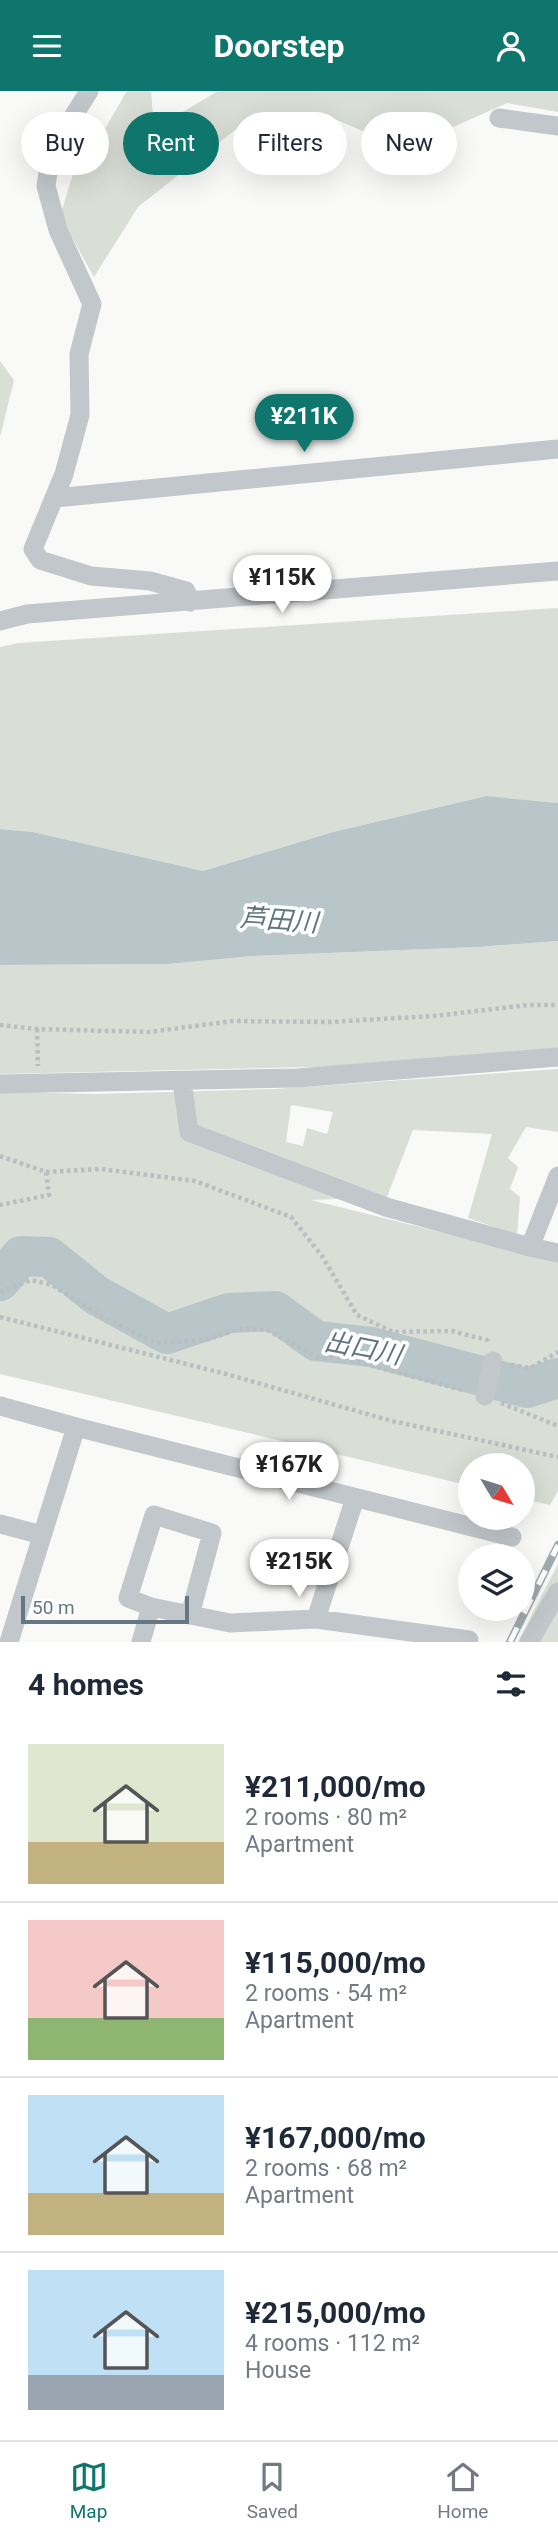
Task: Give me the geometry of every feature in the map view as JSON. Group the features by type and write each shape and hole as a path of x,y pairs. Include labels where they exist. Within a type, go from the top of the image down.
{"street":[{"path":"89,91 51,152 46,186 58,230 92,304 79,354 80,415 64,474 33,549 40,560 91,576 150,581 186,591 190,602"},
{"path":"499,118 558,126"},
{"path":"55,498 558,449"},
{"path":"0,621 27,614 558,571"},
{"path":"0,1084 297,1078 558,1057"},
{"path":"182,1081 190,1132 386,1207 558,1253"},
{"path":"530,1247 558,1176"},
{"path":"485,1397 493,1361"},
{"path":"0,1406 512,1537"},
{"path":"7,1635 76,1427"},
{"path":"316,1619 355,1498"},
{"path":"190,1615 212,1533 154,1515 128,1598 151,1607 190,1615 230,1623 316,1619 469,1640 468,1642"},
{"path":"0,1524 42,1535"},
{"path":"528,1642 558,1592"},
{"path":"141,1642 151,1607"}],"path":[{"path":"0,1025 37,1029 149,1032 233,1021 329,1023 434,1016 528,1005 558,1005"},
{"path":"37,1029 38,1084"},
{"path":"0,1156 46,1172 101,1169 195,1181 292,1217 323,1256 357,1315 393,1332 452,1331 487,1340 493,1361 530,1368 558,1352"},
{"path":"0,1205 49,1195 46,1172"},
{"path":"0,1292 31,1280 51,1285 103,1317 155,1343 205,1340 240,1329 267,1330 319,1357 340,1357 485,1397 558,1426"},
{"path":"0,1317 226,1374 392,1421 558,1457"}],"shaded area":[{"path":"127,91 151,91 153,112 123,112 123,175 178,175 138,207 94,277 60,216 73,175 109,175 109,122"},
{"path":"218,91 558,91 558,112 507,103 457,125 457,112 361,112 361,130 347,124 347,112 233,112 233,132 219,143 219,112 183,112"},
{"path":"0,361 14,380 0,437"},
{"path":"558,608 558,803 485,796 333,832 203,871 33,832 0,829 0,647 18,643"},
{"path":"558,941 558,1050 358,1066 0,1074 0,965 169,964 253,956"},
{"path":"558,1069 558,1132 526,1127 508,1158 518,1167 510,1189 520,1197 517,1235 468,1218 492,1134 413,1130 387,1197 311,1200 558,1261 558,1491 550,1505 536,1502 536,1453 458,1453 458,1483 0,1374 0,1092 97,1094 275,1089","holes":["291,1105 333,1112 327,1134 307,1128 303,1146 286,1142"]},
{"path":"558,1564 558,1642 518,1642 529,1621 535,1621 535,1609"}],"water":[{"name":"芦田川","path":"486,796 558,803 558,941 253,956 169,964 0,965 0,829 33,832 203,871 333,832"}],"waterway":[{"name":"出口川","path":"0,1281 21,1256 49,1257 96,1295 167,1334 229,1313 275,1311 316,1341 372,1347 527,1388 558,1378"}],"railway":[{"path":"510,1642 558,1545"}]}
